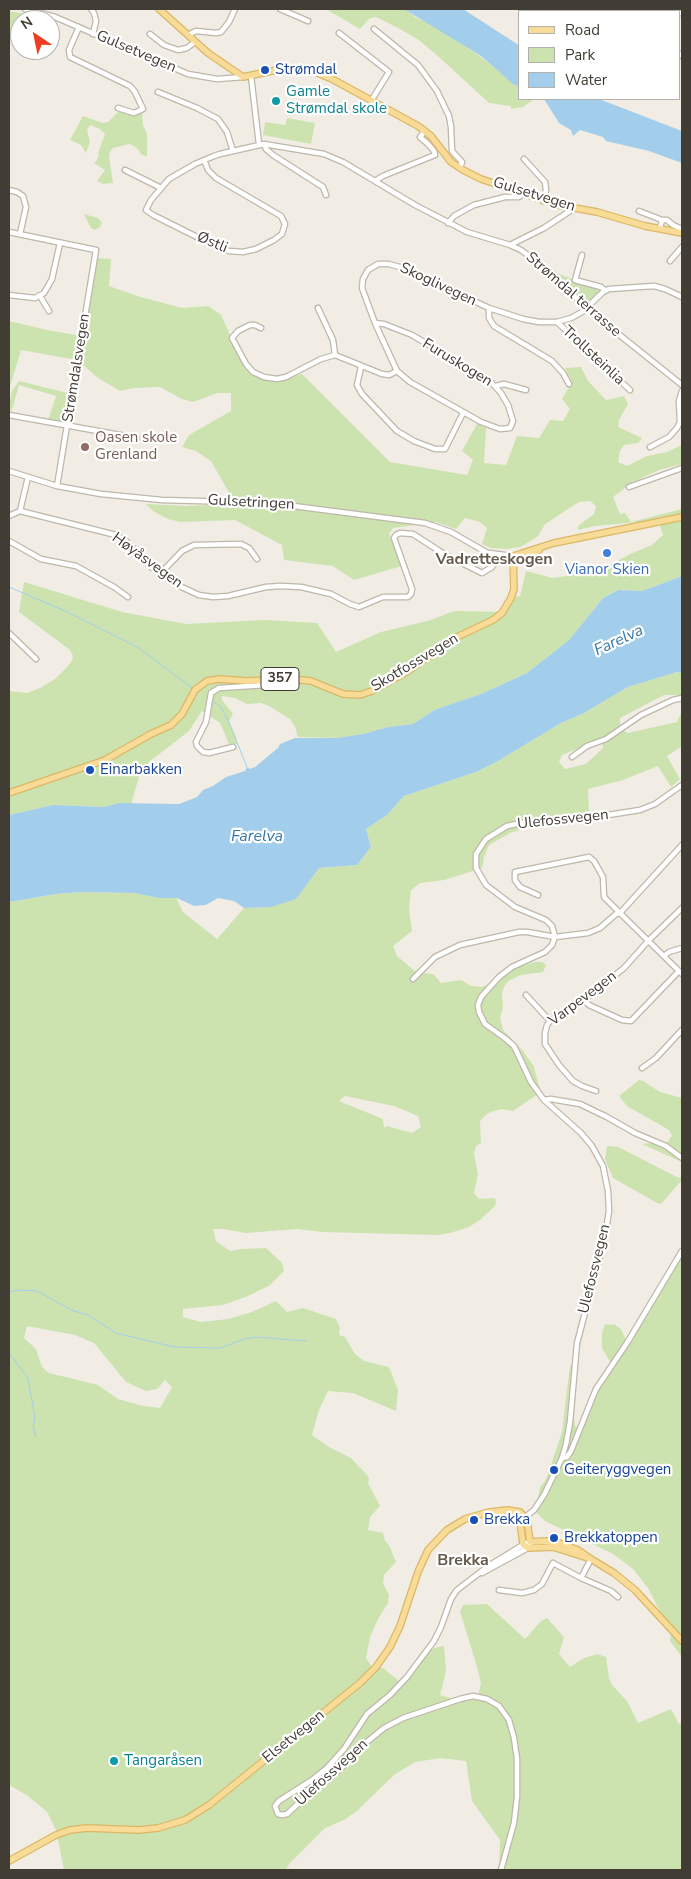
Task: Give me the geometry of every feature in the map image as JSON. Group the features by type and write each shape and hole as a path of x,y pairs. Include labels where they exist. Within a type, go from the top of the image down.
{"main road":[{"path":"159,9 220,62 243,77"},
{"name":"Gulsetvegen","path":"243,77 295,68 313,71 332,79 425,130 448,160 481,179 543,201 596,212 645,226 682,231"},
{"path":"514,559 554,543 682,517"},
{"name":"Skotfossvegen","path":"9,793 105,760 171,725 179,718 195,690 207,681 219,679 246,681 292,679 312,681 343,694 365,694 386,684 456,638 493,620 502,613 514,589 514,559"},
{"name":"Elsetvegen","path":"9,1861 56,1835 70,1830 87,1828 139,1830 158,1828 185,1820 209,1805 360,1683 376,1667 395,1638 422,1561 437,1539 452,1526 472,1516 489,1512 516,1511 523,1519"},
{"path":"523,1519 527,1545 553,1547 591,1559 614,1573 635,1590 682,1641"}],"street":[{"name":"Gulsetvegen","path":"25,9 47,14 188,74 217,79 243,77"},
{"path":"91,9 96,21 94,34"},
{"path":"188,35 196,30 221,32 227,26 235,9"},
{"path":"280,9 308,21"},
{"path":"79,27 69,50 70,57 130,86 138,96 143,109 131,113 118,108"},
{"path":"374,29 413,60 437,91 449,118 452,151 462,162 460,168"},
{"path":"339,33 388,69 389,74 371,101"},
{"path":"150,34 164,45 174,49 184,49 196,42"},
{"path":"251,76 262,144 273,155 323,187 326,195"},
{"path":"158,92 218,119 224,126 233,150"},
{"path":"375,181 435,155 434,151 420,137 425,130"},
{"name":"Strømdal terrasse","path":"146,210 161,188 174,176 204,160 233,150 262,144 324,154 343,162 448,223 472,234 510,244 521,250 542,265 586,308 682,385"},
{"path":"524,159 545,182 546,190 543,201"},
{"name":"Østli","path":"146,210 217,247 229,251 252,251 282,234 285,224 282,216 216,178 208,170 204,160"},
{"path":"125,170 161,188"},
{"path":"9,190 23,196 26,207 20,234"},
{"path":"448,223 454,216 474,205 504,197 519,197 523,194"},
{"path":"510,244 544,228 570,212 572,207"},
{"name":"Gulsetvegen","path":"640,211 662,220 667,220 682,231"},
{"path":"660,228 662,220"},
{"path":"9,232 60,243 50,284 40,296 29,298 9,295"},
{"name":"Strømdalsvegen","path":"57,486 96,250 60,243"},
{"path":"670,261 682,248"},
{"path":"582,255 575,280 606,290 633,286 654,286 682,297"},
{"name":"Skoglivegen","path":"397,371 364,296 362,284 368,270 375,265 382,263 403,268 489,308 523,320 539,322 557,322 571,318 586,308 606,290"},
{"path":"40,296 49,311"},
{"path":"318,308 333,340 335,355"},
{"path":"489,308 490,318 494,326 552,361 563,372 570,384"},
{"name":"Trollsteinlia","path":"557,322 630,390"},
{"name":"Furuskogen","path":"375,323 384,324 412,335 496,386 502,393 513,421 510,428 498,428 463,413"},
{"path":"261,328 250,325 238,331 232,338 246,364 253,372 264,378 277,379 286,377 321,358 335,355 361,367 386,375 397,371 410,382 463,413 445,448 441,450 434,449 414,441 397,431 362,394 357,385 361,367"},
{"path":"496,386 504,384 526,390"},
{"path":"650,447 669,437 678,428 680,422 678,401 682,391"},
{"path":"9,415 138,438"},
{"path":"629,487 682,468"},
{"name":"Gulsetringen","path":"9,471 57,486 128,498 270,503 416,522 443,529 499,557"},
{"path":"9,516 20,511 28,476"},
{"name":"Høyåsvegen","path":"20,511 116,535 160,574 181,587 205,596 228,596 266,587 288,586 331,594 359,607 383,597 405,598 411,594 412,589 395,540 397,534 405,532 413,534 444,554 479,572 489,570 499,557"},
{"path":"9,541 41,559 76,566 114,587 128,598"},
{"path":"160,574 182,550 194,545 241,544 249,548 257,559"},
{"path":"499,557 514,559"},
{"path":"9,633 36,659"},
{"path":"233,747 209,753 203,752 196,746 196,742 206,722 208,701 211,693 218,688 282,684 292,679"},
{"path":"572,756 586,746 606,739 641,715 672,700 682,698"},
{"name":"Ulefossvegen","path":"523,1519 537,1506 562,1458 570,1422 577,1343 605,1237 609,1211 608,1191 603,1166 592,1146 581,1133 544,1100 531,1082 514,1046 485,1024 479,1012 478,1005 499,976 544,952 552,946 555,937 550,923 510,904 483,881 475,864 476,854 482,843 495,832 515,824 596,817 645,809 682,785"},
{"path":"413,979 438,955 470,942 524,931 555,937 593,932 620,913 682,845"},
{"path":"538,895 520,888 515,880 514,872 589,856 603,877 604,897 680,973 632,1020 622,1020 589,1005 584,1000"},
{"name":"Varpevegen","path":"596,1091 582,1086 571,1079 549,1052 544,1033 550,1021 584,1000 626,967 649,940 682,908"},
{"path":"664,956 669,952 682,948"},
{"path":"526,995 550,1021"},
{"path":"642,1068 656,1058 681,1033"},
{"path":"544,1100 580,1104 635,1133 666,1146 682,1158"},
{"path":"562,1458 569,1455 596,1389 627,1343 682,1251"},
{"name":"Ulefossvegen","path":"500,1870 507,1852 514,1823 517,1797 517,1759 509,1720 499,1706 487,1699 473,1696 402,1718 384,1728 368,1741 336,1773 287,1814 280,1815 276,1809 279,1801 327,1768 344,1749 367,1714 397,1689 407,1677 434,1641 454,1594 463,1585 500,1558 527,1545"},
{"path":"581,1578 591,1559"},
{"path":"499,1590 522,1593 534,1590 542,1584 553,1563 611,1591 618,1597"}],"green space":[{"path":"326,9 406,9 415,17 439,28 481,57 518,86 518,100 533,100 523,107 511,109 511,106 489,103 419,40 376,17 370,18 360,29"},
{"path":"9,11 10,39 9,38"},
{"path":"119,111 138,115 142,113 143,125 147,134 147,157 130,144 113,148 109,157 113,183 103,184 97,181 105,170 94,163 97,160 105,134 100,129 90,125 87,130 90,142 86,153 81,145 70,140 83,116 103,123 108,122"},
{"path":"287,118 315,123 311,144 263,135 265,122 285,125"},
{"path":"84,214 98,218 102,223 100,227 95,230 91,228"},
{"path":"95,258 111,259 109,286 182,308 208,306 221,315 242,361 251,374 263,380 279,381 302,374 390,462 467,475 473,460 462,451 477,424 486,428 484,463 506,465 517,436 539,438 550,420 563,421 570,409 562,399 572,382 565,368 581,367 588,381 606,400 624,396 628,404 619,420 618,427 642,438 638,443 624,445 620,451 618,462 627,466 647,456 667,452 682,445 682,464 659,470 633,482 613,497 620,514 625,513 631,522 682,509 682,576 642,591 617,590 603,598 569,640 527,673 481,694 434,710 413,724 388,727 363,734 337,738 298,737 290,719 269,706 261,703 247,704 235,698 222,696 222,700 233,714 229,721 237,744 229,744 220,723 202,711 189,731 149,762 140,774 131,804 119,803 104,807 53,805 9,815 9,691 27,693 40,688 55,679 72,661 73,656 70,650 19,612 24,582 122,612 186,624 265,620 317,623 336,652 381,632 431,620 454,611 504,612 511,598 520,596 526,571 553,578 574,575 614,563 652,545 663,535 658,520 595,526 578,530 578,526 594,514 596,506 590,501 579,502 545,524 538,536 531,541 520,547 506,549 491,548 482,544 487,528 480,522 465,518 456,529 436,522 393,528 389,534 402,566 354,580 333,566 284,560 282,545 235,520 180,522 168,519 153,511 146,504 187,506 230,504 232,498 211,461 196,451 182,447 189,435 231,411 231,393 217,393 193,402 182,399 160,387 134,388 120,391 98,378 77,360 21,350 9,390 9,321 82,336"},
{"path":"554,272 572,279 576,283 598,289 599,291 587,303"},
{"path":"19,381 67,393 70,399 66,420 61,422 48,420 56,396 19,385 11,413 9,404 12,391"},
{"path":"677,672 682,673 682,702 681,695 664,695 620,718 620,729 628,733 677,722 682,711 682,746 667,756 680,779 671,787 658,766 623,780 588,789 589,815 564,816 510,833 489,845 482,868 444,880 420,883 411,890 409,909 412,931 393,946 397,956 416,972 433,974 441,983 461,980 471,986 482,987 499,979 515,968 535,962 542,962 546,965 543,972 521,975 508,981 502,993 503,1008 500,1017 503,1030 523,1051 533,1065 541,1092 513,1111 501,1109 488,1113 480,1121 481,1143 476,1146 474,1154 478,1174 474,1193 479,1199 495,1198 496,1203 494,1207 469,1227 437,1235 322,1232 297,1229 246,1233 213,1229 216,1241 230,1251 266,1248 282,1263 284,1271 270,1285 248,1296 223,1305 183,1309 183,1317 201,1322 228,1319 252,1312 276,1301 287,1312 303,1308 336,1319 340,1328 339,1335 345,1337 355,1354 364,1361 389,1367 398,1390 396,1411 353,1393 328,1391 319,1410 312,1435 329,1447 351,1458 368,1476 368,1483 380,1506 370,1517 368,1530 383,1533 396,1562 384,1575 383,1583 389,1595 388,1603 370,1637 366,1658 372,1667 383,1668 399,1681 410,1674 430,1649 444,1646 446,1671 440,1695 453,1699 478,1696 481,1683 460,1612 463,1605 487,1604 525,1639 541,1621 547,1618 564,1637 559,1654 570,1667 582,1659 597,1654 606,1657 612,1685 627,1701 638,1723 671,1709 679,1724 682,1723 682,1870 497,1870 500,1840 472,1801 466,1761 441,1758 415,1762 394,1775 357,1811 344,1820 325,1828 289,1864 286,1870 64,1870 56,1830 47,1812 28,1796 9,1785 9,902 56,894 82,892 134,893 159,898 177,898 183,912 217,939 244,908 271,907 308,882 319,868 357,865 371,847 366,829 387,815 404,796 476,772 628,687","holes":["602,739 603,748 586,764 565,769 559,762 562,755","345,1096 394,1106 418,1116 421,1127 412,1133 387,1126 384,1128 383,1119 339,1101","27,1326 75,1335 94,1343 126,1382 146,1391 157,1389 165,1380 172,1387 160,1408 143,1406 118,1399 98,1385 49,1373 42,1367 36,1349 24,1338"]},
{"path":"639,1080 660,1092 682,1098 682,1162 642,1144 653,1143 664,1148 672,1135 669,1130 627,1106 619,1096"},
{"path":"607,1146 618,1147 680,1178 682,1175 681,1181 661,1204 657,1203 613,1178 605,1159"},
{"path":"682,1256 682,1657 670,1641 671,1633 648,1588 633,1569 613,1554 545,1521 536,1512 540,1487 546,1480 562,1432 570,1366 578,1359 574,1417 575,1426 581,1431 596,1394 611,1368 610,1362 602,1348 602,1333 605,1324 614,1324 621,1329 626,1340 630,1341"}],"water":[{"path":"404,9 463,9 518,45 518,86 481,56"},
{"path":"545,100 602,100 682,131 682,163 649,151 606,141 603,137 580,130 573,136 571,130 559,123"},
{"name":"Farelva","path":"682,576 682,673 677,672 628,687 476,772 404,796 387,815 366,829 371,847 357,865 319,868 296,899 271,907 244,908 234,901 218,898 206,905 194,906 177,898 159,898 134,893 82,892 56,894 9,902 9,815 53,805 104,807 119,803 179,804 197,797 203,790 226,777 245,771 247,767 250,769 255,767 278,748 280,744 295,738 337,738 363,734 388,727 413,724 434,710 481,694 527,673 569,640 603,598 618,590 642,591"}],"waterway":[{"path":"9,587 65,611 139,648 192,688"},
{"path":"212,701 220,706 228,720 247,767"},
{"path":"9,1292 19,1290 37,1291 71,1310 88,1315 116,1333 174,1347 220,1348 256,1337 306,1341"},
{"path":"9,1353 28,1378 35,1418 33,1427 36,1437"}],"place":[{"name":"Strømdal","path":"265,70"},
{"name":"Gamle Strømdal skole","path":"276,101"},
{"name":"Oasen skole Grenland","path":"85,447"},
{"name":"Vianor Skien","path":"607,553"},
{"name":"Einarbakken","path":"90,770"},
{"name":"Geiteryggvegen","path":"554,1470"},
{"name":"Brekka","path":"474,1520"},
{"name":"Brekkatoppen","path":"554,1538"},
{"name":"Tangaråsen","path":"114,1761"}],"district":[{"name":"Vadretteskogen","path":"494,560"},
{"name":"Brekka","path":"463,1561"}]}
